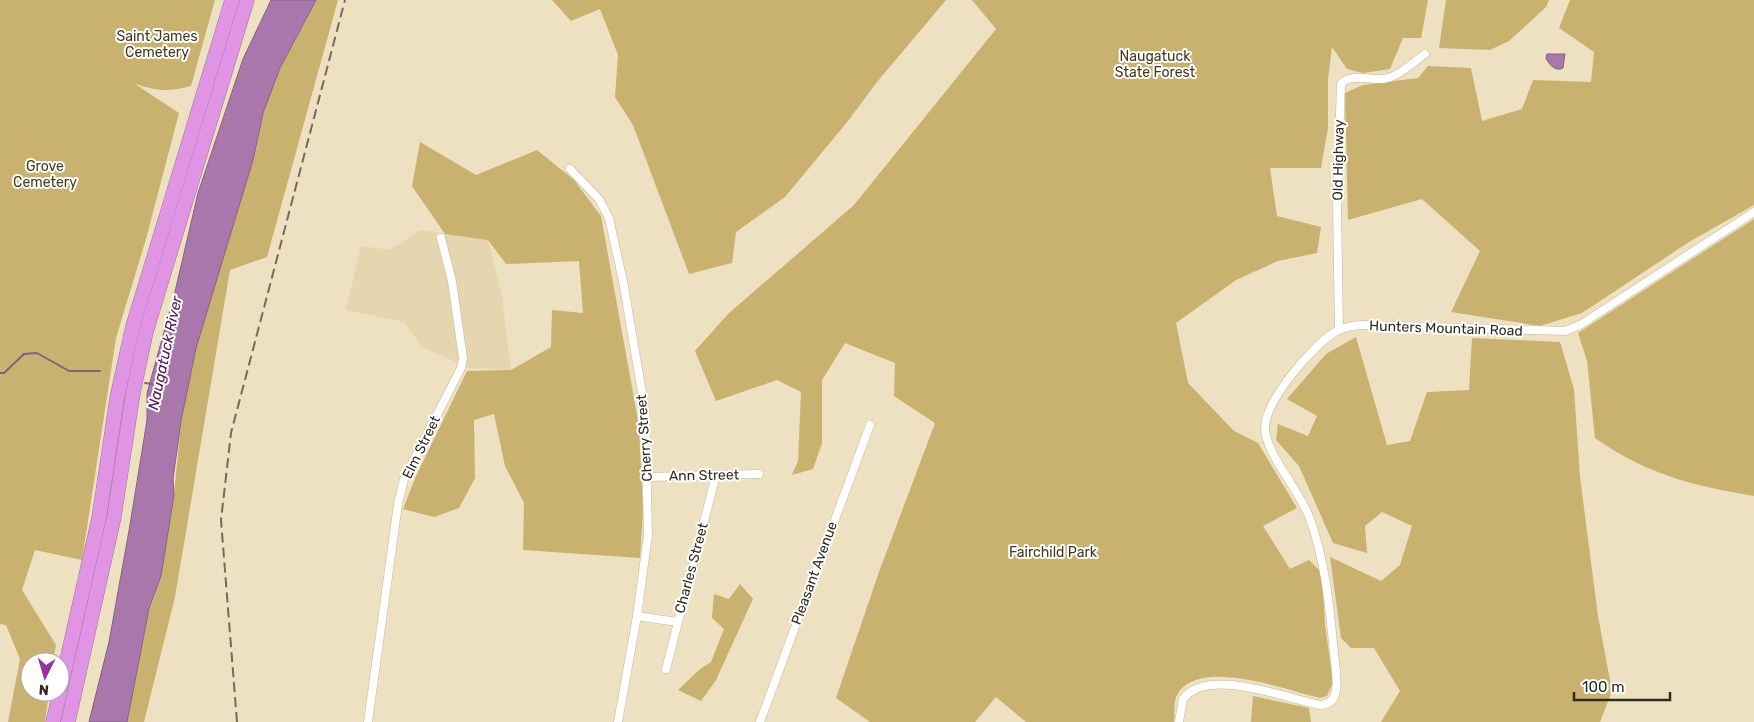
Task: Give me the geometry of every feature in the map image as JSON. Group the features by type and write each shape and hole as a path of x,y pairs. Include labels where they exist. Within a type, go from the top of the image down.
{"highway":[{"path":"69,652 99,518 119,390 132,326 230,0"},
{"path":"68,722 114,517 133,394 146,332 248,0"},
{"path":"53,722 58,702"}],"street":[{"name":"Old Highway","path":"1340,330 1337,203 1341,84 1345,80 1352,78 1392,77 1425,54"},
{"name":"Cherry Street","path":"570,170 598,199 609,218 623,280 644,402 648,477 648,535 637,616 618,722"},
{"name":"Hunters Mountain Road","path":"1179,722 1183,699 1193,689 1204,687 1254,688 1320,705 1328,703 1335,697 1337,685 1327,582 1320,549 1302,500 1268,443 1265,426 1268,412 1290,378 1316,349 1340,330 1353,325 1387,324 1537,332 1566,331 1580,326 1754,212"},
{"name":"Elm Street","path":"368,722 395,523 404,479 461,368 464,358 452,281 441,238"},
{"name":"Pleasant Avenue","path":"760,722 870,425"},
{"name":"Ann Street","path":"648,477 759,474"},
{"name":"Charles Street","path":"637,616 677,622 716,475"},
{"path":"666,669 677,622"}],"shaded area":[{"path":"420,230 488,240 502,296 511,370 468,368 421,346 404,322 346,310 361,246 390,250"}],"green space":[{"path":"0,0 215,0 191,86 163,90 135,84 179,113 146,239 116,338 82,560 35,550 22,590 56,645 55,652 20,652 20,659 6,625 0,624"},
{"path":"316,0 338,0 267,257 230,270 175,597 144,722 127,722 148,615 161,576 174,495 181,421 196,348 253,160 263,113 280,68"},
{"path":"552,0 946,0 877,82 848,121 785,197 736,232 732,263 689,274 633,125 615,97 618,55 600,9 571,21"},
{"path":"972,0 1428,0 1421,38 1403,38 1390,69 1363,73 1347,69 1332,47 1328,79 1328,128 1321,168 1270,168 1277,216 1321,227 1317,253 1278,261 1236,280 1176,323 1188,383 1234,431 1258,443 1297,508 1263,526 1290,569 1309,560 1322,573 1325,625 1333,682 1327,696 1320,698 1245,679 1204,678 1188,684 1177,695 1174,722 1026,722 996,697 975,722 870,722 836,698 879,572 935,423 894,396 895,363 845,343 822,380 822,443 813,469 792,475 798,461 801,392 777,380 716,401 695,351 728,314 854,205 996,29"},
{"path":"1446,0 1549,0 1546,7 1509,41 1490,50 1439,48"},
{"path":"1570,0 1754,0 1754,205 1689,242 1582,313 1540,326 1451,312 1480,251 1422,199 1348,220 1345,93 1363,85 1418,78 1428,66 1471,68 1482,121 1522,109 1533,80 1591,82 1594,52 1559,28"},
{"path":"420,142 476,175 537,150 574,180 601,216 639,426 643,510 640,558 523,550 524,503 505,466 494,414 474,420 475,478 459,508 434,517 403,509 416,476 467,371 511,370 551,347 552,310 583,313 579,261 506,264 488,240 445,234 412,186"},
{"path":"1754,219 1754,496 1711,488 1671,477 1633,461 1595,438 1587,361 1578,333"},
{"path":"1356,337 1387,445 1410,441 1427,392 1469,390 1472,338 1560,342 1574,389 1580,477 1598,616 1612,691 1600,722 1381,722 1400,691 1374,648 1351,648 1341,638 1330,557 1381,581 1400,565 1412,526 1382,512 1365,526 1367,553 1333,543 1299,466 1276,440 1278,424 1308,436 1317,416 1287,399 1326,354"},
{"path":"740,584 753,599 716,680 701,701 678,690 699,670 711,662 724,629 712,618 714,594 729,599"},
{"path":"20,659 20,702 48,702 45,722 8,722"},
{"path":"1253,696 1309,708 1311,722 1251,722"}],"water":[{"name":"Naugatuck River","path":"271,0 316,0 280,68 263,113 253,160 196,348 181,421 173,479 174,495 161,576 149,609 127,722 89,722 109,642 130,525 147,420 147,393 174,296 198,193 243,59"},
{"path":"1547,54 1565,54 1563,68 1558,69 1551,65 1546,58"}],"waterway":[{"path":"0,373 4,373 24,354 37,353 69,371 100,371"},
{"name":"Naugatuck River","path":"145,383 152,384"}],"railway":[{"path":"237,722 221,520 231,433 345,0"}],"park label":[{"name":"Saint James Cemetery","path":"157,44"},
{"name":"Naugatuck State Forest","path":"1155,64"},
{"name":"Grove Cemetery","path":"45,174"},
{"name":"Fairchild Park","path":"1053,552"}]}
